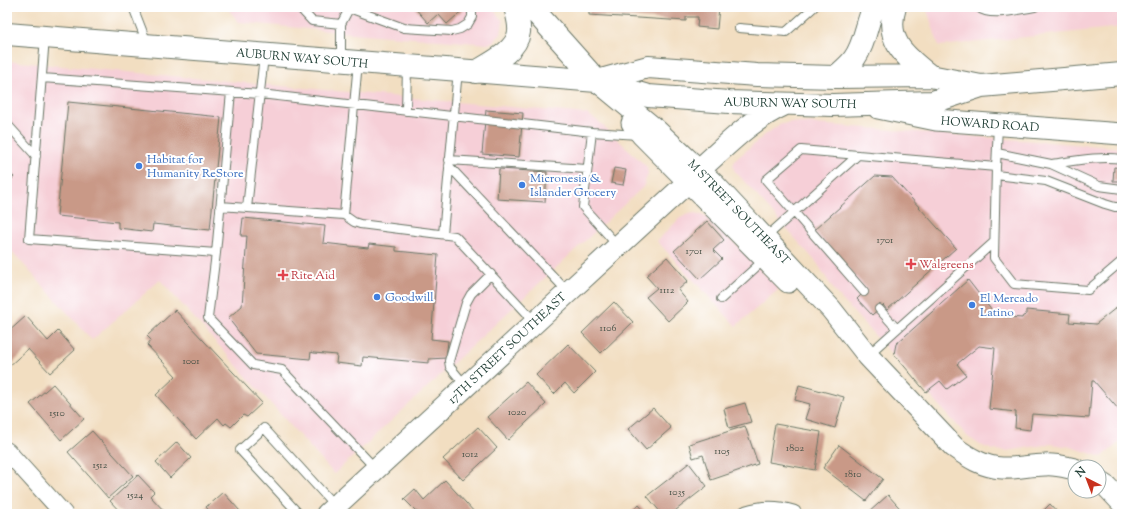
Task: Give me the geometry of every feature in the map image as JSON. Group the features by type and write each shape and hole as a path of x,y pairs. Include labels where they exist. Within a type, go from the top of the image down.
{"main road":[{"path":"467,71 503,55 515,43 519,34 519,26 515,7"},
{"name":"M STREET SOUTHEAST","path":"531,7 597,81"},
{"path":"836,76 855,59 874,7"},
{"path":"895,7 892,17 893,31 898,46 907,58 930,76"},
{"name":"AUBURN WAY SOUTH","path":"7,34 597,81 648,96 729,102 785,104 933,102 981,86 1122,74"},
{"name":"AUBURN WAY SOUTH","path":"597,81 648,67 756,75 930,76 981,86"},
{"path":"694,176 753,122 785,104"}],"street":[{"name":"M STREET SOUTHEAST","path":"597,81 642,136 694,176 765,238 831,309 868,356 954,447 982,464 1000,468 1018,468 1045,464 1067,468"},
{"name":"M STREET SOUTHEAST","path":"597,81 654,128 765,259 822,317 868,356"},
{"name":"HOWARD ROAD","path":"860,104 936,120 1122,134"},
{"name":"17TH STREET SOUTHEAST","path":"331,510 694,176"},
{"path":"7,451 64,514"},
{"path":"1107,487 1122,503"},
{"path":"747,514 754,512 776,511 793,514"}],"lane":[{"path":"133,7 148,46"},
{"path":"300,7 312,21 342,24"},
{"path":"344,215 354,105 349,62 342,24 349,8 404,28 452,31 460,29 468,24 472,18 472,7"},
{"path":"739,28 786,32 814,7"},
{"path":"978,7 982,11 1001,12 1036,7"},
{"path":"45,38 29,239 216,253"},
{"path":"247,208 264,55"},
{"path":"406,111 408,66"},
{"path":"443,234 454,116 467,71"},
{"path":"42,78 260,94 592,132 642,136"},
{"path":"231,92 216,253 208,318 253,365 282,370 376,469"},
{"path":"7,124 36,156"},
{"path":"998,124 994,258 1014,284 1088,290 1122,261"},
{"path":"592,132 583,208 618,246"},
{"path":"864,292 766,180 801,150 996,171 1046,181 1105,204 1115,207 1122,207"},
{"path":"997,153 1051,164 1099,186 1122,189"},
{"path":"765,238 858,155"},
{"path":"1051,164 1095,158 1122,159"},
{"path":"449,163 587,169"},
{"path":"449,163 568,292"},
{"path":"220,206 344,215 360,224 455,236 535,322"},
{"path":"868,356 994,242"},
{"path":"720,299 765,259"},
{"path":"466,386 450,366 449,361 470,294 491,274"},
{"path":"879,309 897,329"},
{"path":"299,514 240,450 264,428 331,510"}],"shaded area":[{"path":"226,7 491,7 503,21 501,34 494,41 488,44 338,32 239,22"},
{"path":"926,7 1122,7 1122,27 939,46"},
{"path":"7,61 587,114 598,121 647,167 648,174 643,187 334,474 160,280 92,340 7,246"},
{"path":"790,122 1122,148 1122,440 1102,457 1071,447 1051,444 1006,451 993,450 980,445 968,437 835,292 817,263 734,170 733,166 735,160 779,125"},
{"path":"694,213 712,219 779,289 736,326 657,241 680,218"}],"building":[{"path":"414,7 466,7 447,24 438,14 428,23"},
{"path":"589,7 719,7 717,29 697,27 698,17 686,17 686,21 589,15"},
{"name":"Habitat for Humanity ReStore","path":"68,102 221,117 210,230 153,224 152,232 118,228 118,222 57,216"},
{"path":"486,110 523,113 519,157 482,154"},
{"path":"1114,167 1122,168 1122,181 1113,181"},
{"path":"614,168 626,170 623,185 611,183"},
{"name":"Micronesia & Islander Grocery","path":"499,169 547,172 545,202 497,199"},
{"path":"7,170 14,177 7,184"},
{"name":"Walgreens","path":"875,176 892,177 956,248 887,310 883,305 872,315 857,299 867,289 814,230"},
{"path":"243,218 325,226 323,243 368,248 369,244 396,247 396,251 438,255 431,339 448,341 446,358 429,359 429,363 363,357 362,366 336,363 337,355 311,352 310,359 256,354 228,318 242,306 247,236 241,236"},
{"path":"707,221 724,240 713,250 722,259 700,279 674,251"},
{"path":"667,257 688,281 678,290 688,302 668,321 646,297 657,288 646,276"},
{"path":"968,280 996,316 1022,318 1026,315 1026,310 1070,314 1069,322 1096,324 1122,303 1122,408 1119,410 1094,381 1092,381 1089,418 1032,414 1030,430 1015,428 1016,412 989,409 995,348 979,346 957,364 966,375 947,389 940,381 926,392 894,354 896,344"},
{"path":"614,302 633,322 601,353 582,333"},
{"path":"175,310 262,403 247,417 243,415 231,427 226,423 224,425 218,418 196,439 156,395 176,376 147,345 151,340 147,336"},
{"path":"26,316 48,341 58,331 75,350 50,373 28,349 7,368 7,333"},
{"path":"568,344 595,372 574,393 565,383 554,394 536,375"},
{"path":"526,382 546,404 508,440 487,417"},
{"path":"53,384 84,419 61,440 30,404"},
{"path":"799,385 844,397 835,428 805,419 810,404 795,400"},
{"path":"745,403 751,422 729,428 724,409"},
{"path":"653,408 671,428 646,450 628,429"},
{"path":"775,424 821,432 815,470 769,462"},
{"path":"745,426 758,464 711,480 703,455 693,458 689,444"},
{"path":"478,427 497,448 463,480 443,459"},
{"path":"92,431 133,476 108,498 68,452"},
{"path":"177,442 191,458 170,478 156,462"},
{"path":"839,445 883,479 866,501 823,468"},
{"path":"689,463 707,486 671,514 662,514 647,496"},
{"path":"138,475 154,492 150,496 167,514 122,514 110,501"},
{"path":"445,480 476,514 419,514 404,499 415,489 424,500"},
{"path":"223,492 240,511 237,514 212,514 206,507"},
{"path":"888,495 905,514 868,513"},
{"path":"1050,504 1059,514 1040,514"},
{"path":"639,505 647,514 629,514"}],"place":[{"name":"Habitat for Humanity ReStore","path":"139,166"},
{"name":"Micronesia & Islander Grocery","path":"522,185"},
{"name":"Walgreens","path":"911,264"},
{"name":"Rite Aid","path":"283,275"},
{"name":"Goodwill","path":"377,297"},
{"name":"El Mercado Latino","path":"972,305"}]}
